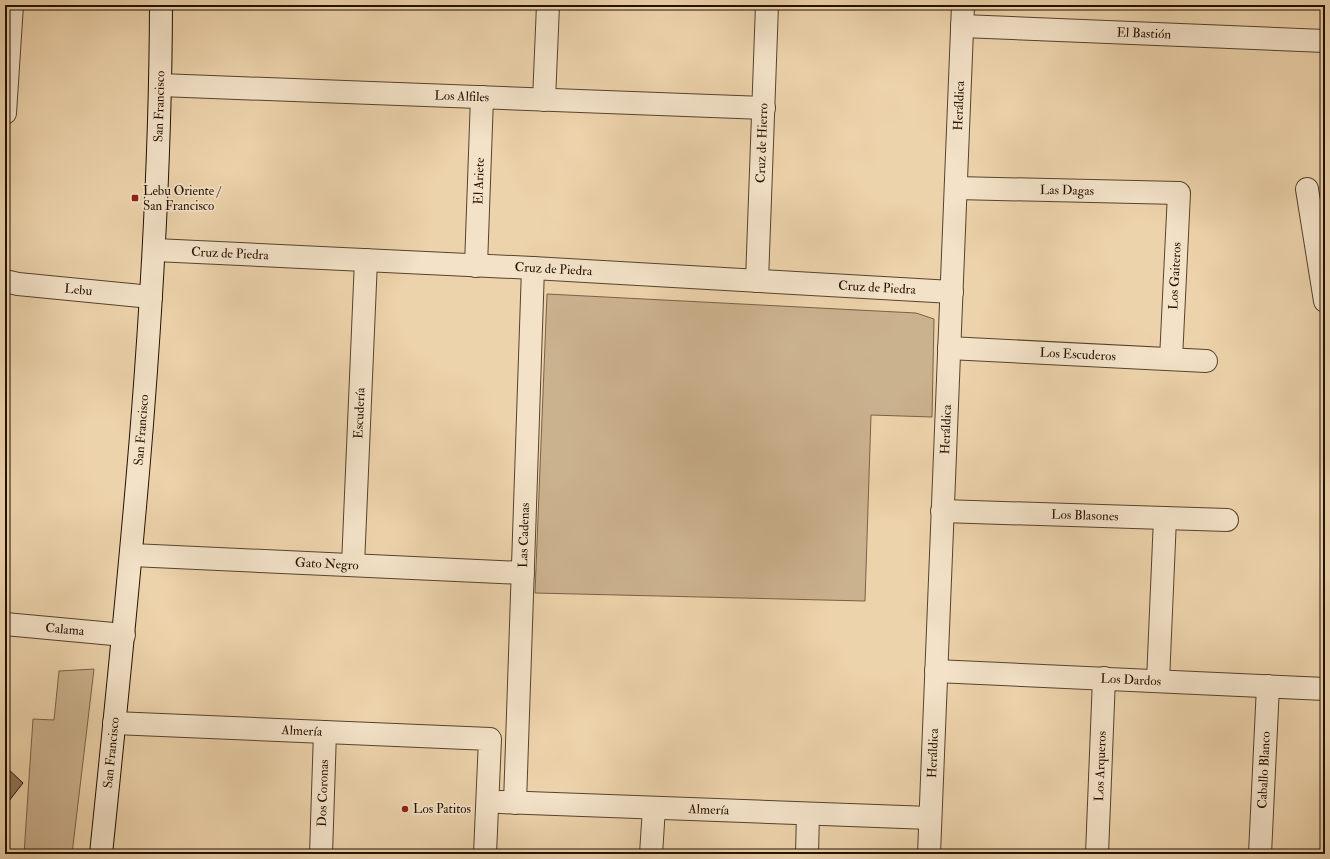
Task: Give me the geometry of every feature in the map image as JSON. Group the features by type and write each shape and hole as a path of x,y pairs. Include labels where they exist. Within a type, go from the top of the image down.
{"street":[{"path":"5,113 12,5"},
{"name":"San Francisco","path":"102,854 132,556 155,250 161,5"},
{"path":"544,100 548,5"},
{"name":"Cruz de Hierro","path":"757,281 767,5"},
{"name":"El Bastión","path":"962,16 1325,41"},
{"name":"Heráldica","path":"929,854 962,16"},
{"name":"Los Alfiles","path":"160,85 764,108"},
{"name":"El Ariete","path":"476,266 482,97"},
{"name":"Las Dagas","path":"956,188 1179,193"},
{"path":"1307,189 1320,238 1325,302"},
{"name":"Los Gaiteros","path":"1171,359 1179,193"},
{"name":"Cruz de Piedra","path":"155,250 534,268 952,292"},
{"name":"Escudería","path":"353,565 366,260"},
{"name":"Las Cadenas","path":"515,803 534,268"},
{"name":"Lebu","path":"5,281 18,284 151,297"},
{"name":"Los Escuderos","path":"949,348 1206,360"},
{"name":"Los Blasones","path":"942,512 1227,520"},
{"path":"1158,681 1165,518"},
{"name":"Gato Negro","path":"132,556 523,573"},
{"name":"Calama","path":"5,624 124,635"},
{"name":"Los Dardos","path":"936,671 1325,689"},
{"name":"Los Arqueros","path":"1097,854 1104,678"},
{"name":"Caballo Blanco","path":"1260,854 1268,686"},
{"name":"Almería","path":"114,723 490,739 488,802 930,818"},
{"name":"Dos Coronas","path":"321,854 325,732"},
{"path":"486,854 488,802"},
{"path":"651,854 654,808"},
{"path":"806,854 808,814"}],"shaded area":[{"path":"547,294 916,313 934,319 932,417 871,415 865,601 535,593"},
{"path":"94,669 72,854 24,854 33,719 54,720 59,671"}],"building":[{"path":"5,766 23,783 5,806"}],"place":[{"name":"Lebu Oriente / San Francisco","path":"135,198"},
{"name":"Los Patitos","path":"405,809"}]}
